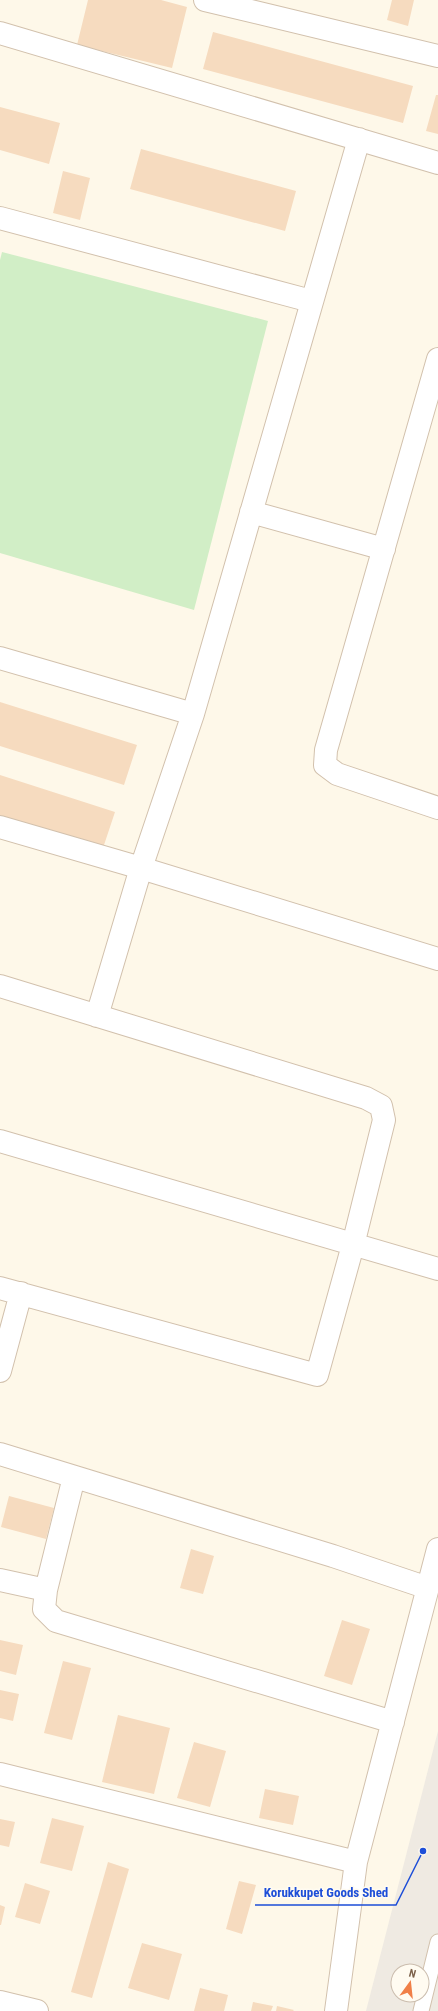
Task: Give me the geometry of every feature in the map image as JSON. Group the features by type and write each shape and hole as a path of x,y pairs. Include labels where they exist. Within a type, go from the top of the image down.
{"street":[{"path":"205,0 438,56"},
{"path":"0,33 438,163"},
{"path":"97,1016 141,868 193,714 359,139"},
{"path":"0,218 311,301"},
{"path":"438,359 326,750 325,765 337,774 438,808"},
{"path":"251,512 384,549"},
{"path":"0,658 193,714"},
{"path":"0,828 141,868 438,959"},
{"path":"0,986 366,1098 381,1106 384,1120 353,1245 317,1375 0,1288"},
{"path":"0,1141 438,1269"},
{"path":"0,1371 21,1293"},
{"path":"0,1454 333,1556 428,1588"},
{"path":"74,1477 46,1590 44,1609 56,1621 393,1722"},
{"path":"336,2011 356,1862 438,1549"},
{"path":"0,1580 46,1590"},
{"path":"0,1774 356,1862"},
{"path":"0,2002 37,2011"}],"lane":[{"path":"421,2011 438,1942"}],"shaded area":[{"path":"438,1731 438,2011 366,2011"}],"green space":[{"path":"2,252 268,321 194,610 0,553 0,260"}],"building":[{"path":"88,0 161,0 187,7 172,68 77,45"},
{"path":"392,0 414,0 408,26 387,20"},
{"path":"213,32 413,86 403,123 203,69"},
{"path":"436,95 438,95 438,134 426,131"},
{"path":"0,107 60,123 49,164 0,150"},
{"path":"141,149 296,191 285,231 130,189"},
{"path":"63,171 90,178 80,220 53,213"},
{"path":"0,702 137,745 124,785 0,746"},
{"path":"0,775 115,812 102,851 0,818"},
{"path":"9,1496 54,1508 46,1539 1,1527"},
{"path":"191,1549 214,1556 203,1594 180,1588"},
{"path":"342,1620 370,1629 352,1685 324,1676"},
{"path":"0,1640 23,1645 16,1675 0,1671"},
{"path":"63,1661 91,1668 72,1740 44,1733"},
{"path":"0,1690 19,1694 13,1721 0,1718"},
{"path":"118,1715 170,1728 154,1794 102,1782"},
{"path":"194,1742 226,1751 210,1807 177,1798"},
{"path":"265,1789 299,1796 293,1825 259,1818"},
{"path":"52,1818 84,1826 72,1871 40,1863"},
{"path":"0,1819 15,1822 9,1847 0,1845"},
{"path":"108,1862 129,1869 92,1998 71,1992"},
{"path":"239,1881 256,1885 242,1934 226,1929"},
{"path":"25,1883 50,1891 40,1924 15,1917"},
{"path":"0,1905 5,1907 1,1925 0,1925"},
{"path":"142,1943 182,1954 169,2000 128,1988"},
{"path":"200,1988 228,1995 224,2011 194,2011"},
{"path":"253,2002 273,2006 271,2011 251,2011"},
{"path":"277,2006 294,2010 276,2011"}],"place":[{"name":"Korukkupet Goods Shed","path":"423,1851"}]}
